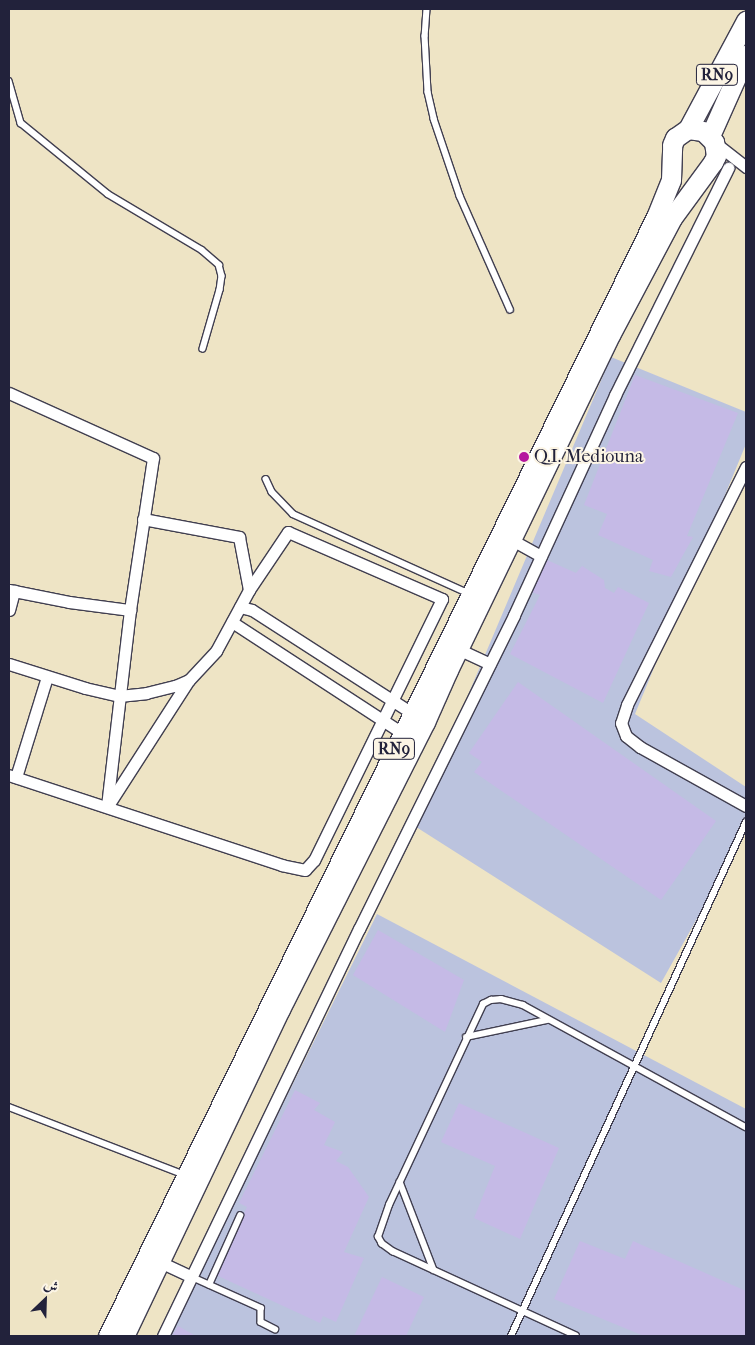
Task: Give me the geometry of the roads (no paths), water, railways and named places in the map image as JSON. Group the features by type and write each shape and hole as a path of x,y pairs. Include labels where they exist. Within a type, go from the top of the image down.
{"highway":[{"name":"RN9","path":"108,1336 656,217 671,180 672,145 675,138 688,130 746,21"},
{"name":"RN9","path":"124,1336 280,1009 422,728 458,649 610,334 672,218 716,156 712,139 746,55"},
{"path":"688,130 696,129 712,139"},
{"path":"673,160 684,171 699,173 708,169"}],"street":[{"path":"712,139 746,169"},
{"path":"163,1336 190,1276 490,664 615,395 728,168"},
{"path":"708,169 746,169"},
{"path":"9,393 153,458 130,610 107,807"},
{"path":"746,467 627,705 621,722 626,736 640,747 746,806"},
{"path":"143,519 239,537 249,590"},
{"path":"47,677 12,776 282,865 305,870 314,860 442,599 288,532 249,590 216,651 189,680 107,807"},
{"path":"512,540 541,556"},
{"path":"9,610 12,590 78,603 130,610"},
{"path":"240,607 252,610 391,702 412,713"},
{"path":"232,622 402,733"},
{"path":"458,649 490,664"},
{"path":"312,675 324,658"},
{"path":"9,664 47,677 119,696 162,690 189,680"},
{"path":"160,1262 190,1276"}],"lane":[{"path":"427,9 424,36 428,92 434,119 460,196 510,309"},
{"path":"9,81 21,123 108,194 193,245 219,265 222,276 220,290 203,349"},
{"path":"266,478 272,492 292,514 470,594"},
{"path":"511,1336 746,822"},
{"path":"576,1336 393,1252 382,1244 378,1237 383,1218 479,1010 491,1000 501,998 514,1001 746,1127"},
{"path":"466,1037 547,1020"},
{"path":"9,1107 187,1175"},
{"path":"400,1182 434,1270"},
{"path":"209,1285 240,1216"},
{"path":"190,1276 261,1308 261,1322 275,1329"}],"place":[{"name":"Q.I. Mediouna","path":"524,457"}]}
